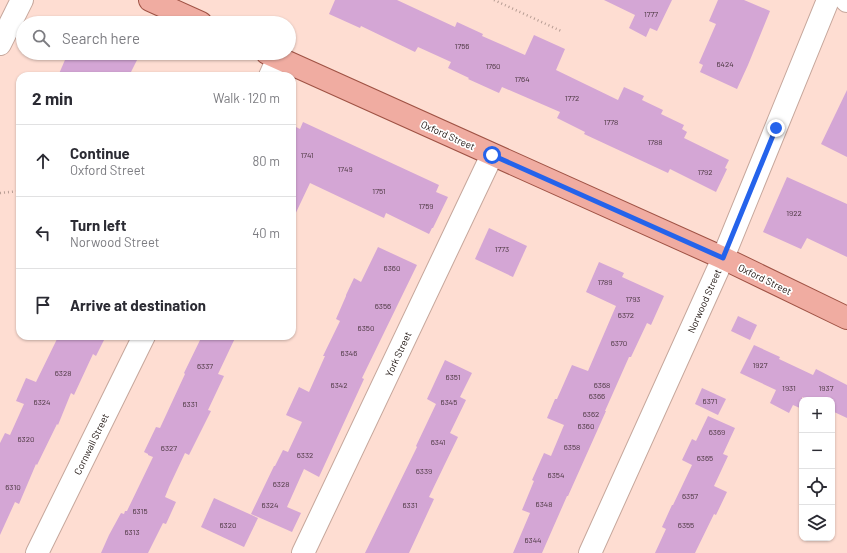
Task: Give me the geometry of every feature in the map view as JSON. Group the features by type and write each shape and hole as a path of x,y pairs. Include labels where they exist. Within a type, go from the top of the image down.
{"main road":[{"path":"150,0 185,16"},
{"name":"Oxford Street","path":"272,62 296,72"},
{"name":"Oxford Street","path":"296,72 492,155 723,258 847,318"}],"street":[{"path":"0,44 22,0"},
{"name":"Norwood Street","path":"590,553 723,258 828,0"},
{"name":"York Street","path":"303,553 492,155"},
{"name":"Cornwall Street","path":"37,553 142,340"}],"path":[{"path":"494,0 561,31"},
{"path":"0,193 16,192"}],"building":[{"path":"335,0 397,0 455,27 457,22 483,34 482,36 525,55 534,35 565,49 556,70 618,100 624,87 644,96 642,100 663,110 661,114 684,125 682,129 687,132 684,138 729,160 725,168 727,169 716,192 670,169 668,173 584,134 585,132 557,118 560,112 502,87 499,93 448,68 451,62 418,47 415,52 361,26 360,28 329,14"},
{"path":"604,0 672,0 657,31 650,28 646,37 629,28 635,15"},
{"path":"718,0 744,0 770,11 737,89 700,72 703,65 699,63 716,24 709,21"},
{"path":"65,60 137,60 131,72 60,72"},
{"path":"847,90 847,157 821,144"},
{"path":"303,122 439,185 436,192 448,197 429,234 386,213 384,218 310,183 296,213 296,127 300,129"},
{"path":"787,177 847,204 847,257 807,238 801,249 763,232"},
{"path":"489,228 527,246 513,277 475,259"},
{"path":"378,247 417,265 362,378 364,379 319,477 304,469 287,507 301,513 292,532 251,514 274,466 283,450 288,452 302,422 286,415 299,387 309,392 325,356 323,356 340,321 336,319 354,278 361,282"},
{"path":"599,262 624,273 622,277 664,296 651,325 647,323 631,357 629,357 542,553 513,553 530,513 522,510 534,481 532,480 544,453 551,456 564,425 547,418 572,365 588,371 616,306 586,292"},
{"path":"738,316 757,325 750,340 731,331"},
{"path":"57,340 104,340 96,356 93,354 74,395 71,393 58,425 57,424 37,465 36,464 19,504 15,502 0,535 0,443 5,433 10,435 24,404 16,401 26,378 36,382"},
{"path":"200,340 234,340 218,374 224,376 208,410 211,411 189,455 185,453 165,497 176,502 166,524 163,523 148,553 101,553 121,513 124,514 125,511 127,511 153,457 144,452 156,427 160,428 185,374 184,373"},
{"path":"754,345 813,375 816,369 847,385 847,418 835,412 835,397 799,397 799,408 793,405 789,413 770,403 776,390 740,373"},
{"path":"445,360 472,373 460,397 466,400 450,433 458,437 429,497 434,499 409,553 365,553 417,447 416,446 436,404 427,399"},
{"path":"702,388 726,399 718,415 695,404"},
{"path":"708,416 735,428 723,454 728,456 714,486 727,492 716,515 714,514 695,553 655,553 666,529 662,527 692,465 682,460 692,439 696,441"},
{"path":"214,498 258,518 244,547 201,527"}],"route":[{"path":"492,155 723,258 776,128"}]}
